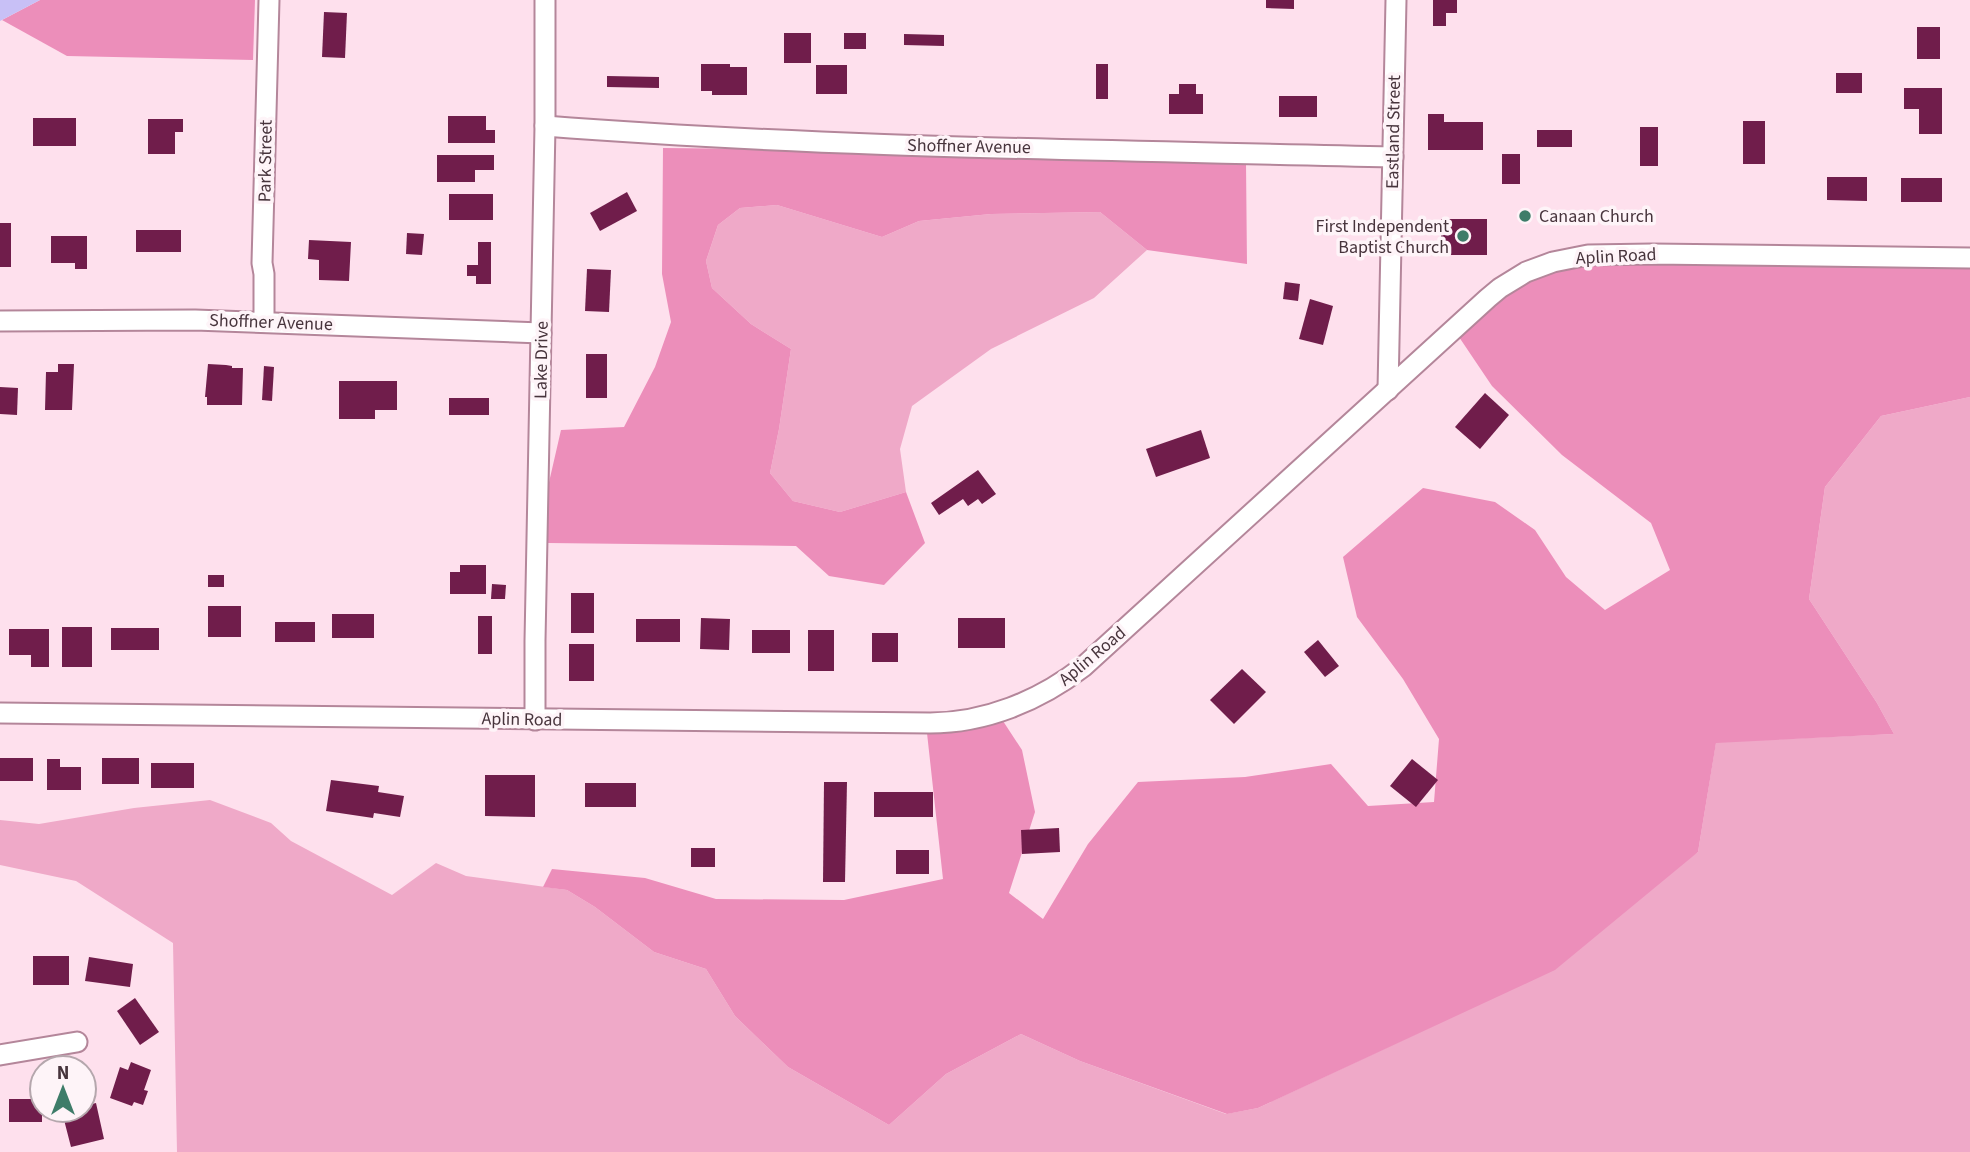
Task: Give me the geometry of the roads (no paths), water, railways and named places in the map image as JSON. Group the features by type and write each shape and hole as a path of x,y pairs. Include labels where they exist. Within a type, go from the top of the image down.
{"street":[{"name":"Park Street","path":"264,322 262,263 269,0"},
{"name":"Lake Drive","path":"535,720 545,0"},
{"name":"Eastland Street","path":"1388,390 1396,0"},
{"name":"Shoffner Avenue","path":"545,126 653,135 801,141 1393,157"},
{"name":"Aplin Road","path":"0,713 942,723 972,720 1007,710 1054,688 1083,667 1500,288 1526,272 1565,258 1588,255 1970,258"},
{"name":"Shoffner Avenue","path":"0,321 195,320 541,333"},
{"path":"0,1055 76,1042"}],"place":[{"name":"Canaan Church","path":"1525,216"},
{"name":"First Independent Baptist Church","path":"1463,236"}]}
